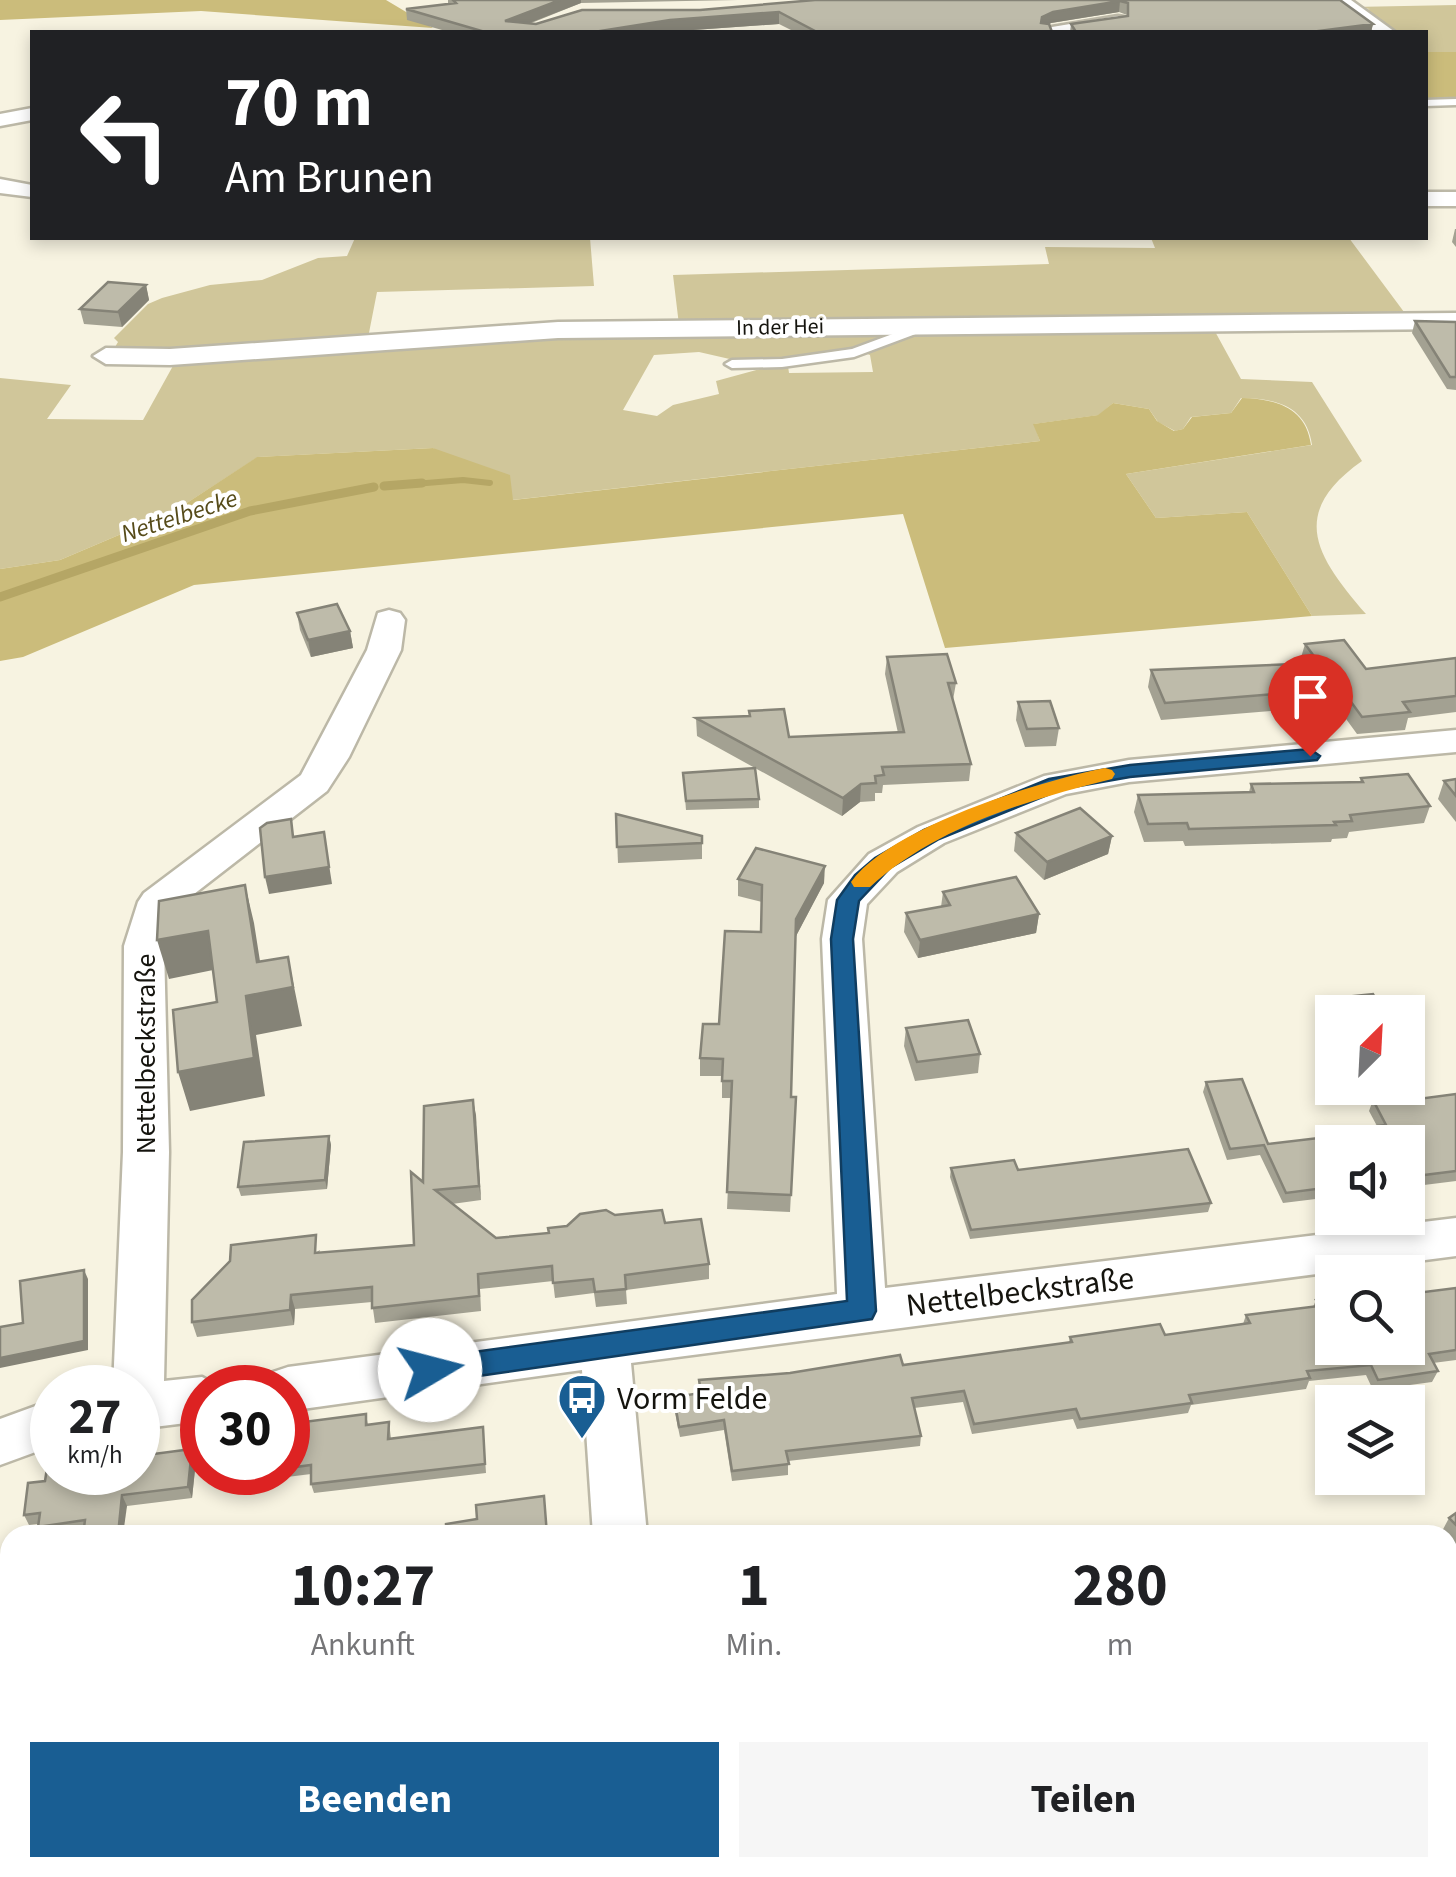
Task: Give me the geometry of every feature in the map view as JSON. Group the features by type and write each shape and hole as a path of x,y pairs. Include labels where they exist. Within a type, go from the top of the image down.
{"street":[{"path":"1339,0 1383,30"},
{"path":"1065,30 1118,22 1091,7"},
{"path":"0,120 30,114"},
{"path":"0,186 30,192"},
{"path":"1428,198 1456,199"},
{"name":"In der Hei","path":"106,356 170,357 558,330 1456,320"},
{"name":"Nettelbeckstraße","path":"139,1365 146,1152 144,946 148,925 158,902 180,882 314,783 384,650 389,620"},
{"path":"862,1311 842,939 848,900 863,880 931,834 1057,784 1130,771 1456,741"},
{"name":"Nettelbeckstraße","path":"310,1386 862,1311 1456,1237"},
{"path":"605,1348 619,1525"},
{"path":"0,1442 30,1432"}],"lane":[{"path":"1428,103 1456,102"},
{"path":"732,364 782,363 854,353 932,324"}],"shaded area":[{"path":"0,0 386,0 433,28 201,11 0,20"},
{"path":"1456,5 1456,52 1428,52 1428,30 1387,30 1358,11 1370,9 1353,7"},
{"path":"1428,52 1456,52 1456,99 1428,100"},
{"path":"354,240 590,240 594,286 377,292 367,343 467,337 1212,326 1241,379 1312,382 1362,461 1324,499 1317,518 1317,536 1334,574 1366,614 1312,616 1247,512 1156,518 1126,474 1312,445 1304,421 1287,407 1241,398 1231,413 1191,417 1183,429 1175,431 1158,422 1149,409 1113,403 1099,415 1034,424 1040,441 512,500 433,448 258,457 173,512 60,560 0,569 0,378 71,385 47,419 143,420 179,355 120,351 115,347 118,342 114,338 148,304 210,285 262,280 318,258 347,256","holes":["853,349 870,355 873,372 789,373 788,366 760,369 716,381 719,394 673,405 657,416 623,410 654,355 699,352 734,360 784,360"]},
{"path":"1152,240 1350,240 1407,316 679,325 673,275 1049,264 1045,247 1155,248"},
{"path":"1242,398 1277,403 1296,414 1311,445 1126,474 1156,518 1247,512 1312,616 945,648 903,514 194,585 23,657 0,661 0,569 60,560 173,512 257,457 433,448 510,475 513,500 1040,441 1033,424 1098,415 1113,403 1149,409 1157,421 1174,431 1183,429 1192,417 1231,413"}],"building":[{"path":"453,0 560,0 505,21 536,24 582,10 700,10 815,0 1340,0 1373,24 1326,30 1075,30 1071,24 1128,16 1128,3 1120,1 1042,17 1041,23 1049,24 1051,30 813,30 779,12 670,20 607,30 478,30 406,9 456,3"},
{"path":"108,282 146,285 118,312 80,309"},
{"path":"1415,321 1456,322 1456,377 1450,377"},
{"path":"337,604 350,631 308,640 297,613"},
{"path":"1344,640 1366,669 1456,658 1456,696 1403,702 1410,712 1362,717 1346,695 1277,698 1275,694 1165,703 1151,670 1319,663 1305,644"},
{"path":"947,654 956,683 948,683 971,764 882,767 884,775 875,776 876,783 861,784 843,798 696,718 750,716 749,711 784,709 789,737 904,732 887,657"},
{"path":"1050,701 1059,728 1027,729 1018,702"},
{"path":"755,768 759,799 686,801 683,773"},
{"path":"1408,774 1430,806 1350,815 1352,821 1334,822 1336,825 1189,829 1187,823 1148,824 1138,795 1254,792 1251,784 1363,782 1361,778"},
{"path":"1456,779 1456,796 1444,781"},
{"path":"1080,808 1112,836 1047,862 1016,833"},
{"path":"616,814 702,836 702,843 617,847"},
{"path":"291,819 293,837 324,832 329,867 265,877 260,828"},
{"path":"756,848 825,866 796,919 791,1097 796,1097 791,1195 727,1192 732,1081 722,1081 723,1059 700,1058 703,1024 719,1024 725,931 761,932 762,885 738,879"},
{"path":"1016,877 1039,914 920,940 906,913 950,905 943,892"},
{"path":"245,885 257,962 288,957 293,987 246,996 254,1058 178,1072 173,1010 217,1002 208,931 157,940 159,901"},
{"path":"968,1020 980,1054 917,1062 906,1028"},
{"path":"1242,1079 1268,1144 1315,1138 1315,1189 1286,1193 1264,1145 1230,1149 1206,1082"},
{"path":"1456,1094 1456,1171 1425,1175 1425,1125 1386,1125 1376,1105 1425,1105 1425,1098"},
{"path":"473,1100 479,1186 435,1190 496,1238 549,1233 548,1228 567,1226 580,1214 662,1210 665,1223 701,1219 709,1264 625,1275 626,1289 595,1292 593,1279 553,1283 552,1266 478,1274 479,1296 372,1308 372,1287 291,1295 290,1310 192,1322 192,1300 230,1261 231,1245 316,1235 315,1253 414,1245 411,1172 423,1182 424,1106"},
{"path":"329,1136 325,1180 238,1187 244,1142"},
{"path":"1188,1149 1211,1203 971,1230 951,1168 1014,1160 1018,1170"},
{"path":"84,1270 84,1341 0,1358 0,1327 23,1323 20,1281"},
{"path":"1456,1288 1456,1350 1429,1354 1438,1371 1378,1380 1371,1365 1425,1365 1425,1292"},
{"path":"1315,1306 1315,1365 1371,1365 1307,1371 1310,1378 1189,1395 1192,1403 1080,1419 1076,1409 974,1424 964,1391 912,1398 921,1436 786,1451 789,1464 732,1471 724,1420 679,1427 674,1397 701,1393 699,1380 790,1373 900,1355 903,1365 1072,1342 1070,1337 1160,1324 1165,1335 1250,1323 1246,1315"},
{"path":"366,1414 366,1425 389,1422 388,1439 483,1427 485,1464 311,1484 310,1421"},
{"path":"180,1451 180,1488 160,1490 160,1453"},
{"path":"28,1483 30,1495 122,1495 119,1525 84,1525 85,1520 38,1525 40,1513 24,1515"},
{"path":"544,1496 546,1525 446,1525 477,1519 476,1505"}],"waterway":[{"name":"Nettelbecke","path":"390,486 463,480 490,483"},
{"name":"Nettelbecke","path":"384,486 422,483"},
{"name":"Nettelbecke","path":"0,597 250,511 374,487"}],"slow traffic":[{"path":"862,882 883,863 931,834 1057,784 1105,774"}],"place":[{"name":"Vorm Felde","path":"582,1440"}],"route":[{"path":"430,1370 862,1311 842,939 848,900 863,880 931,834 1057,784 1130,771 1310,756"}]}
